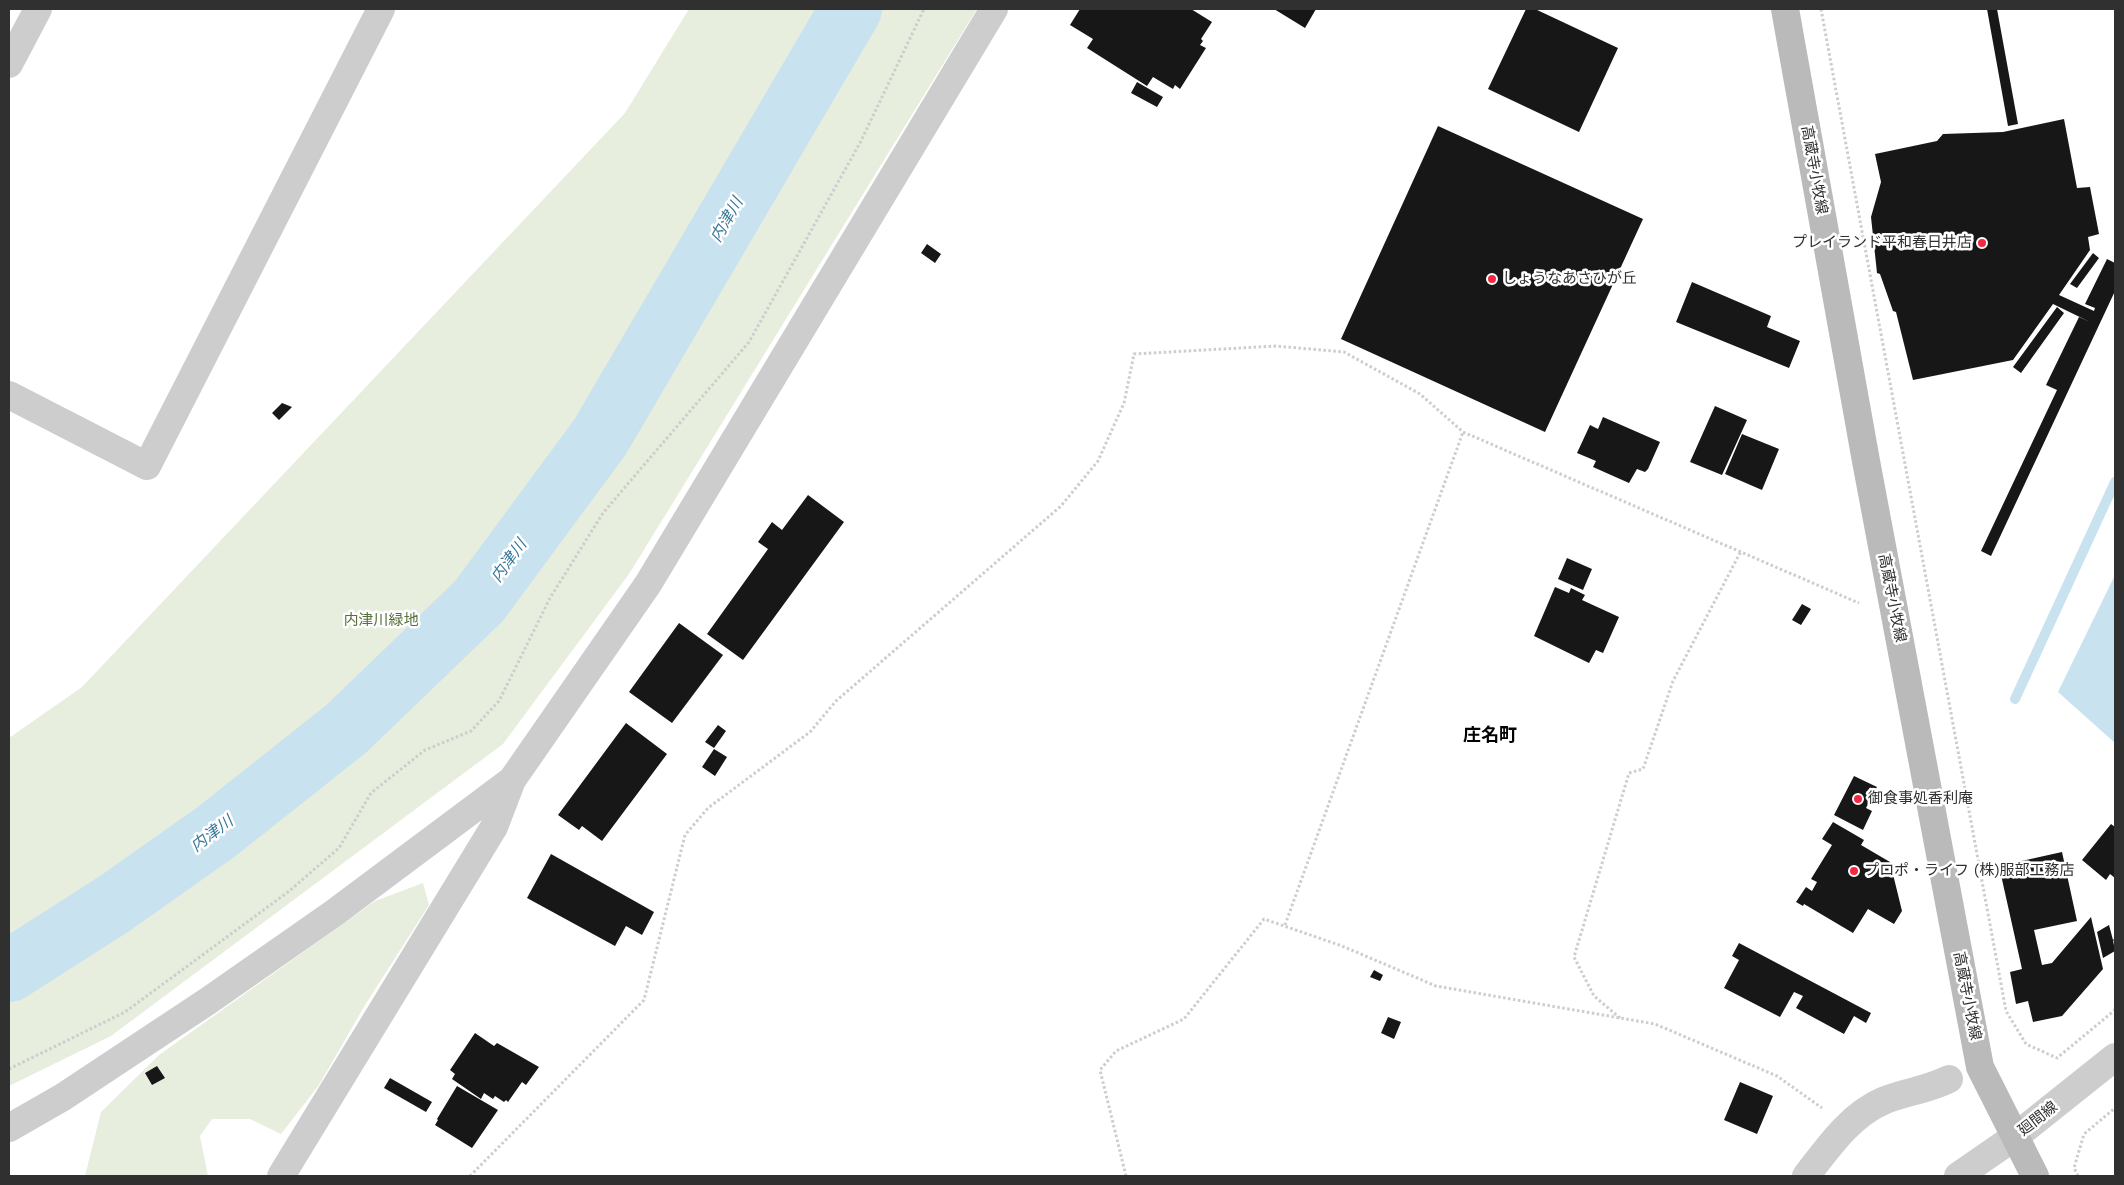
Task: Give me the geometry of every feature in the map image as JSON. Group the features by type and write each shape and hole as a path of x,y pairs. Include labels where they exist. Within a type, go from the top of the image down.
{"main road":[{"name":"高蔵寺小牧線","path":"1785,9 1864,452 1980,1067 2035,1176"}],"street":[{"path":"9,64 38,9"},
{"path":"9,395 147,466 381,9"},
{"path":"280,1176 494,827 512,780 648,584 994,9"},
{"path":"9,1128 63,1097 208,1002 334,913 512,780"},
{"name":"廻間線","path":"1958,1176 2016,1136 2115,1057"},
{"path":"1806,1176 1828,1147 1862,1114 1882,1102 1936,1086 1949,1079"}],"path":[{"path":"9,1070 125,1012 288,892 340,848 371,793 425,750 471,731 499,701 550,598 603,513 749,342 861,141 924,9"},
{"path":"1821,9 2006,1011 2026,1044 2057,1058 2115,1010"},
{"path":"470,1176 644,1000 685,835 708,808 810,732 836,701 1061,506 1098,461 1124,403 1134,354 1276,346 1344,352 1420,394 1463,432 1859,603"},
{"path":"1285,926 1463,432"},
{"path":"1620,1018 1594,996 1574,958 1629,773 1643,769 1673,681 1741,551"},
{"path":"1126,1176 1100,1070 1116,1051 1184,1018 1264,919 1342,946 1436,986 1655,1024 1778,1076 1824,1109"},
{"path":"2078,1176 2074,1168 2084,1134 2115,1108"}],"green space":[{"name":"内津川緑地","path":"689,9 977,9 629,574 503,744 111,1036 9,1086 9,738 82,687 625,113"},
{"path":"423,883 429,905 365,1005 319,1085 281,1134 250,1119 212,1119 200,1136 208,1176 85,1176 101,1112 159,1055 375,901"}],"water":[{"path":"2115,575 2115,743 2058,692"}],"building":[{"path":"1080,9 1191,9 1212,22 1201,39 1203,41 1200,45 1206,48 1180,89 1175,85 1173,89 1153,77 1147,86 1087,48 1093,39 1070,25"},
{"path":"1274,9 1316,9 1305,28"},
{"path":"1526,9 1535,9 1618,48 1579,132 1488,89"},
{"path":"1987,9 1997,9 2018,124 2008,126"},
{"path":"1137,82 1163,97 1157,107 1131,93"},
{"name":"プレイランド平和春日井店","path":"2064,119 2077,188 2090,187 2099,234 2088,237 2090,250 2059,295 2094,311 2095,308 2085,304 2107,259 2115,263 2115,291 1991,556 1981,551 2057,390 2046,385 2079,317 2090,322 2053,304 2013,360 1913,380 1896,312 1893,311 1880,274 1877,273 1871,217 1881,182 1875,154 1937,141 1943,134 2003,132"},
{"name":"しょうなあさひが丘","path":"1438,126 1643,219 1545,432 1341,339"},
{"path":"927,244 941,254 935,263 921,253"},
{"path":"2093,253 2099,258 2077,288 2070,284"},
{"path":"1692,282 1771,316 1767,327 1800,341 1789,368 1676,322"},
{"path":"2057,307 2064,313 2021,373 2013,367"},
{"path":"282,403 292,407 279,420 272,413"},
{"path":"1715,406 1747,420 1722,475 1690,462"},
{"path":"1603,417 1660,442 1648,469 1645,472 1637,469 1629,483 1593,467 1596,461 1577,453 1590,425 1598,429"},
{"path":"1742,434 1779,449 1762,490 1725,474"},
{"path":"808,495 844,522 743,660 707,634 768,549 758,542 772,522 782,530"},
{"path":"1567,558 1592,569 1583,590 1558,579"},
{"path":"1555,587 1569,593 1571,588 1585,595 1582,600 1619,617 1603,653 1596,650 1589,663 1534,636"},
{"path":"1802,604 1811,609 1801,625 1792,620"},
{"path":"679,623 723,655 672,723 629,692"},
{"path":"626,723 667,754 602,841 582,826 579,830 558,815"},
{"path":"718,725 726,731 714,748 705,742"},
{"path":"714,749 727,757 715,776 702,767"},
{"name":"御食事処香利庵","path":"1854,776 1877,787 1874,792 1877,794 1871,805 1868,804 1866,808 1872,811 1863,830 1834,815"},
{"name":"プロポ・ライフ (株)服部工務店","path":"1833,822 1864,840 1861,845 1890,862 1902,911 1894,924 1868,909 1853,933 1804,904 1803,906 1796,902 1806,887 1812,891 1817,882 1811,879 1832,845 1822,839"},
{"path":"2111,824 2115,827 2115,878 2110,874 2106,880 2082,860"},
{"path":"2062,852 2077,921 2034,930 2042,965 2052,963 2091,917 2103,969 2062,1016 2033,1022 2028,1001 2016,1004 2010,972 2022,969 1999,866"},
{"path":"551,854 654,912 642,935 626,926 615,946 527,898"},
{"path":"2109,925 2115,951 2103,958 2097,932"},
{"path":"1739,943 1871,1013 1866,1023 1854,1016 1844,1034 1796,1008 1803,996 1794,992 1780,1017 1724,988 1739,960 1732,956"},
{"path":"1374,970 1383,975 1380,981 1370,977"},
{"path":"1388,1017 1401,1022 1394,1039 1381,1033"},
{"path":"475,1033 494,1046 497,1043 539,1067 526,1085 522,1082 508,1102 506,1100 504,1102 495,1096 493,1099 484,1093 481,1099 452,1079 455,1074 450,1070"},
{"path":"157,1066 165,1078 152,1085 145,1073"},
{"path":"390,1078 432,1102 426,1112 384,1088"},
{"path":"1740,1082 1773,1096 1757,1134 1724,1120"},
{"path":"457,1086 498,1110 472,1148 435,1125"}],"waterway":[{"name":"内津川","path":"9,971 114,904 216,832 346,729 479,601 600,437 851,9"},
{"path":"2015,699 2115,482"}],"place":[{"name":"プレイランド平和春日井店","path":"1982,243"},
{"name":"しょうなあさひが丘","path":"1492,279"},
{"name":"御食事処香利庵","path":"1858,799"},
{"name":"プロポ・ライフ (株)服部工務店","path":"1854,871"}],"district":[{"name":"庄名町","path":"1490,736"}]}
